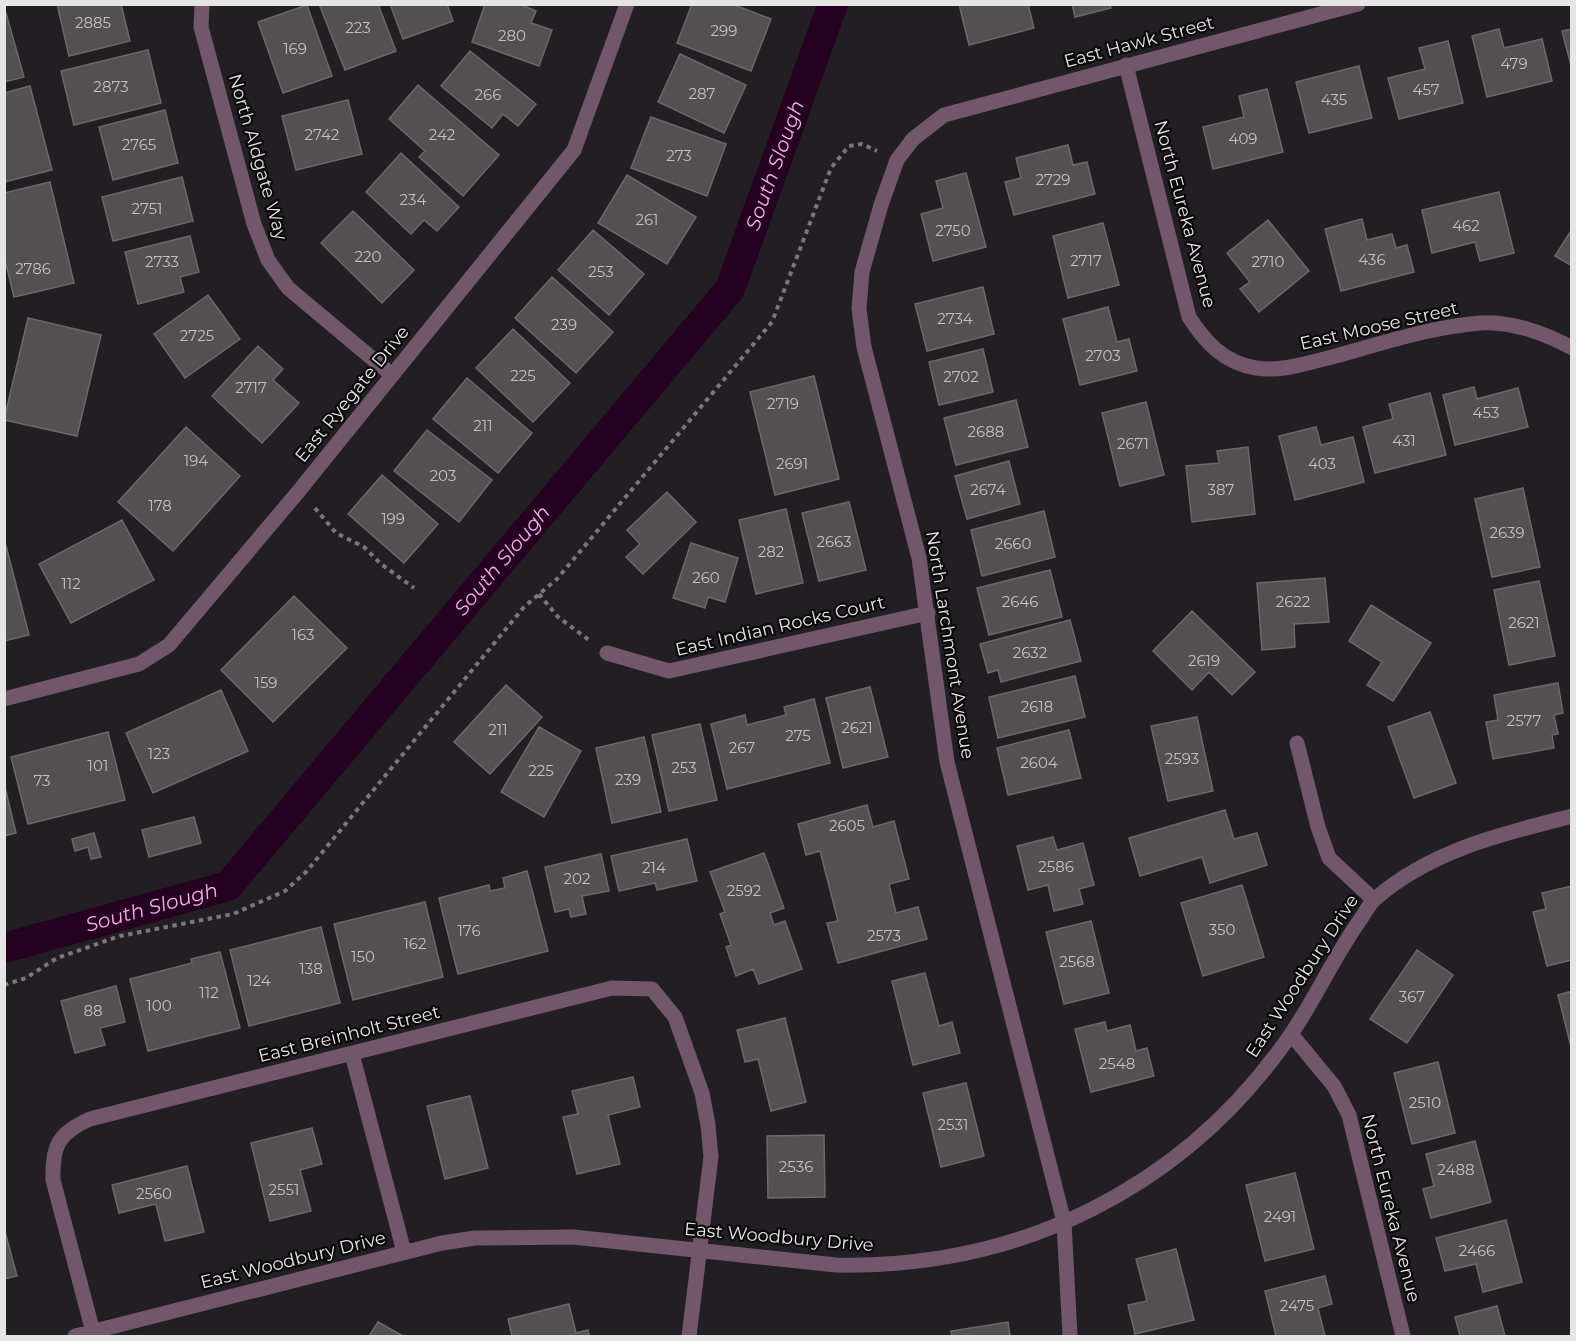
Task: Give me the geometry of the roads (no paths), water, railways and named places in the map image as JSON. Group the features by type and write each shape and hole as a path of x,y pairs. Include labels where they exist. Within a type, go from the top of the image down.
{"street":[{"name":"North Aldgate Way","path":"202,4 201,27 254,224 268,260 288,288 392,375"},
{"name":"East Ryegate Drive","path":"4,699 139,664 169,645 574,150 627,4"},
{"name":"East Hawk Street","path":"965,108 1358,4"},
{"name":"North Eureka Avenue","path":"1126,65 1189,316 1205,342 1229,358"},
{"name":"North Larchmont Avenue","path":"965,108 944,115 927,126 897,160 881,205 862,272 859,309 864,347 920,558 947,762 1064,1222 1070,1336"},
{"name":"East Moose Street","path":"1229,358 1254,368 1282,369 1437,330 1482,323 1524,328 1572,348"},
{"name":"East Indian Rocks Court","path":"607,653 669,671 928,613"},
{"path":"1297,743 1318,828 1329,858 1374,900"},
{"name":"East Woodbury Drive","path":"75,1336 404,1252 475,1238 540,1235 836,1265 912,1263 966,1255 1033,1237 1154,1175 1205,1135 1251,1087 1291,1034 1341,946 1374,900 1431,861 1460,847 1572,816"},
{"name":"East Breinholt Street","path":"93,1332 53,1180 53,1158 61,1137 74,1126 90,1119 612,988 652,989 675,1017 702,1093 711,1157 702,1251"},
{"name":"North Eureka Avenue","path":"1291,1034 1334,1086 1349,1115 1403,1336"},
{"path":"352,1054 404,1252"},
{"path":"689,1336 702,1251"}],"waterway":[{"name":"South Slough","path":"4,948 228,886 730,289 833,4"}]}
